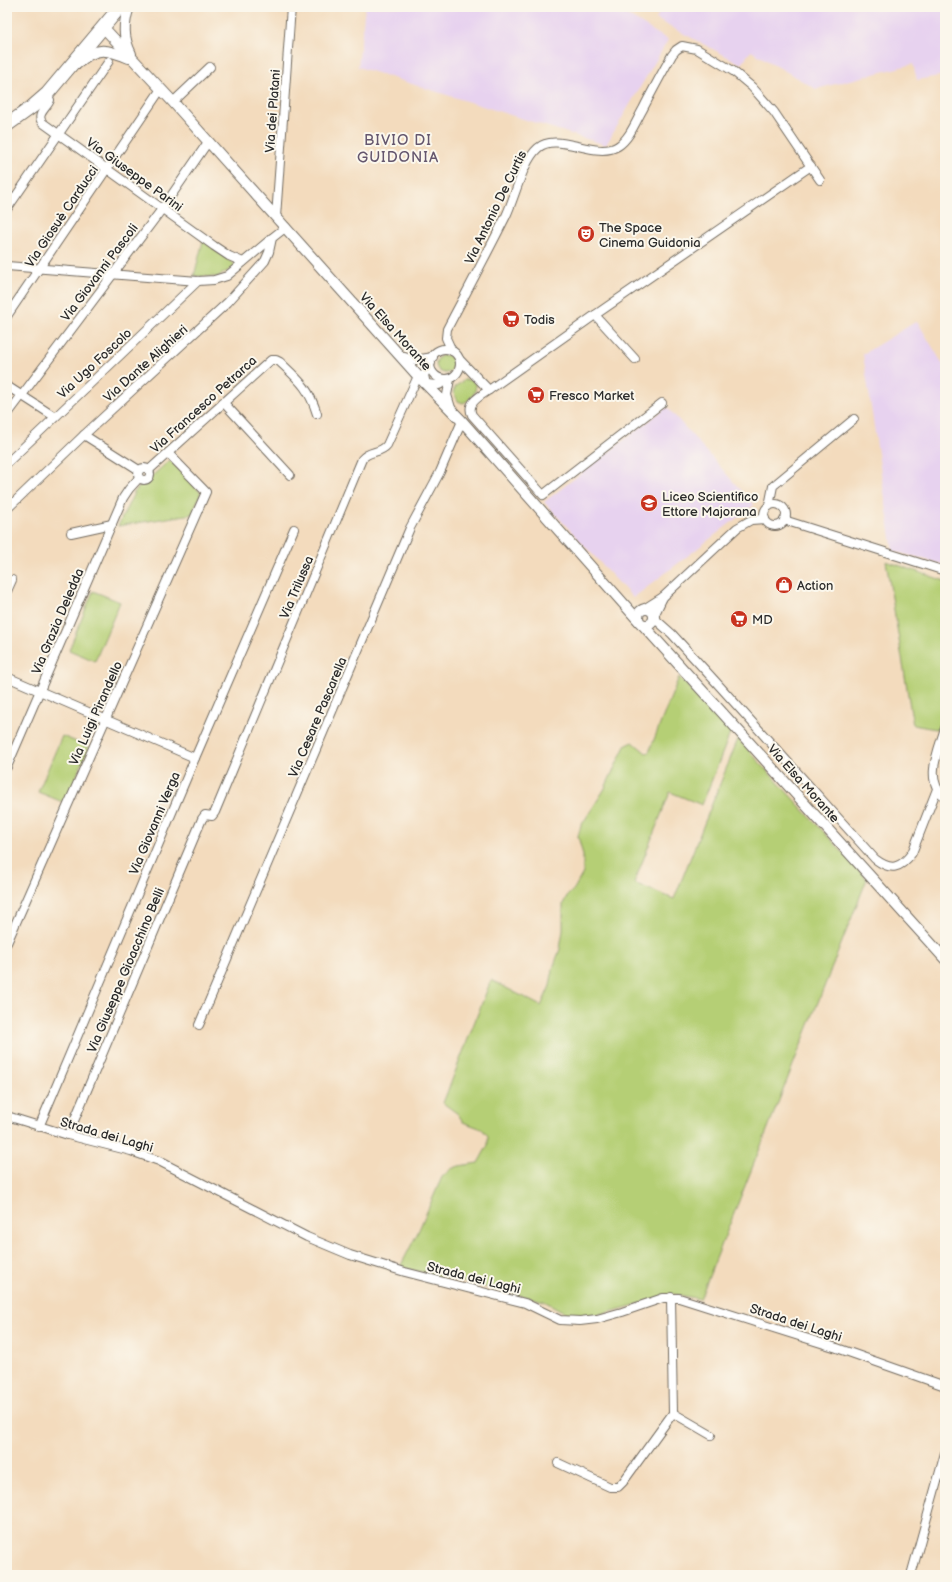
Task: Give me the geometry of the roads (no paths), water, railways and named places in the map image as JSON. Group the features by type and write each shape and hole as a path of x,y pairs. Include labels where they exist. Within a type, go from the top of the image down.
{"main road":[{"path":"7,125 47,94 62,78 120,7"}],"street":[{"name":"Via Elsa Morante","path":"129,7 124,34 133,59"},
{"name":"Via dei Platani","path":"276,217 291,7"},
{"name":"Via Elsa Morante","path":"103,27 286,227 418,376 462,421 945,959"},
{"name":"Via Antonio De Curtis","path":"452,351 446,338 448,329 507,215 534,152 541,146 554,143 600,150 612,149 618,146 628,134 672,55 682,46 697,48 733,71 752,87 774,112 811,166"},
{"name":"Via Elsa Morante","path":"62,78 84,58 97,51 113,52 133,59"},
{"path":"7,208 58,133 110,61"},
{"path":"173,102 210,67"},
{"name":"Via Giosuè Carducci","path":"7,316 161,89"},
{"name":"Via Giuseppe Parini","path":"47,94 50,98 50,102 39,118 43,123 214,246 243,262"},
{"name":"Via Giovanni Pascoli","path":"7,415 162,209 208,142"},
{"path":"662,403 543,495 472,415 470,409 471,405 489,390 595,314 811,166 820,180"},
{"path":"7,266 198,281 221,279 230,274 286,227"},
{"name":"Via Dante Alighieri","path":"7,508 214,316 244,286 265,261 269,252 272,238"},
{"name":"Via Ugo Foscolo","path":"7,463 198,281"},
{"path":"595,314 635,360"},
{"path":"460,360 460,368 452,377 440,385 426,384 424,375 432,360 439,351 448,350 455,353 489,390"},
{"path":"401,356 415,360 432,360"},
{"name":"Via Francesco Petrarca","path":"139,474 142,468 149,470 265,364 274,359 280,362 307,389 317,414"},
{"path":"432,360 433,372 436,376 445,379 466,372 473,373"},
{"name":"Via Trilussa","path":"205,815 212,816 215,812 361,461 366,454 381,451 387,445 418,376"},
{"path":"452,377 447,395 452,411"},
{"path":"7,386 55,416"},
{"path":"223,402 290,475"},
{"path":"769,506 776,504 783,507 786,513 784,520 776,525 770,524 766,519 765,511 769,506 774,486 854,419"},
{"name":"Via Cesare Pascarella","path":"199,1024 407,535 440,472 462,421"},
{"path":"84,435 139,474"},
{"name":"Via Luigi Pirandello","path":"7,943 206,492 168,453"},
{"name":"Via Grazia Deledda","path":"7,768 123,498 139,474"},
{"path":"663,597 650,624 641,622 639,613 663,597 737,528 751,520 766,519"},
{"path":"784,520 945,571"},
{"path":"71,533 112,524"},
{"name":"Via Giovanni Verga","path":"39,1127 195,758 294,529"},
{"path":"7,591 12,580"},
{"path":"644,610 649,610 654,617 672,634 884,866 899,866 906,861 912,853 937,789 934,770 945,728"},
{"path":"7,677 41,690 195,758"},
{"path":"937,789 945,797"},
{"name":"Via Giuseppe Gioacchino Belli","path":"68,1135 205,815"},
{"name":"Strada dei Laghi","path":"7,1116 39,1127 130,1150 159,1161 307,1237 350,1255 417,1275 521,1301 560,1320 575,1321 597,1318 622,1312 663,1298 671,1297 735,1315 945,1386"},
{"path":"558,1463 610,1487 618,1487 624,1482 673,1413 671,1297"},
{"path":"673,1413 711,1436"},
{"path":"911,1575 945,1453"}],"place":[{"name":"The Space Cinema Guidonia","path":"586,234"},
{"name":"Todis","path":"511,319"},
{"name":"Fresco Market","path":"536,395"},
{"name":"Liceo Scientifico Ettore Majorana","path":"649,503"},
{"name":"Action","path":"784,585"},
{"name":"MD","path":"739,619"}],"district":[{"name":"BIVIO DI GUIDONIA","path":"398,148"}]}
